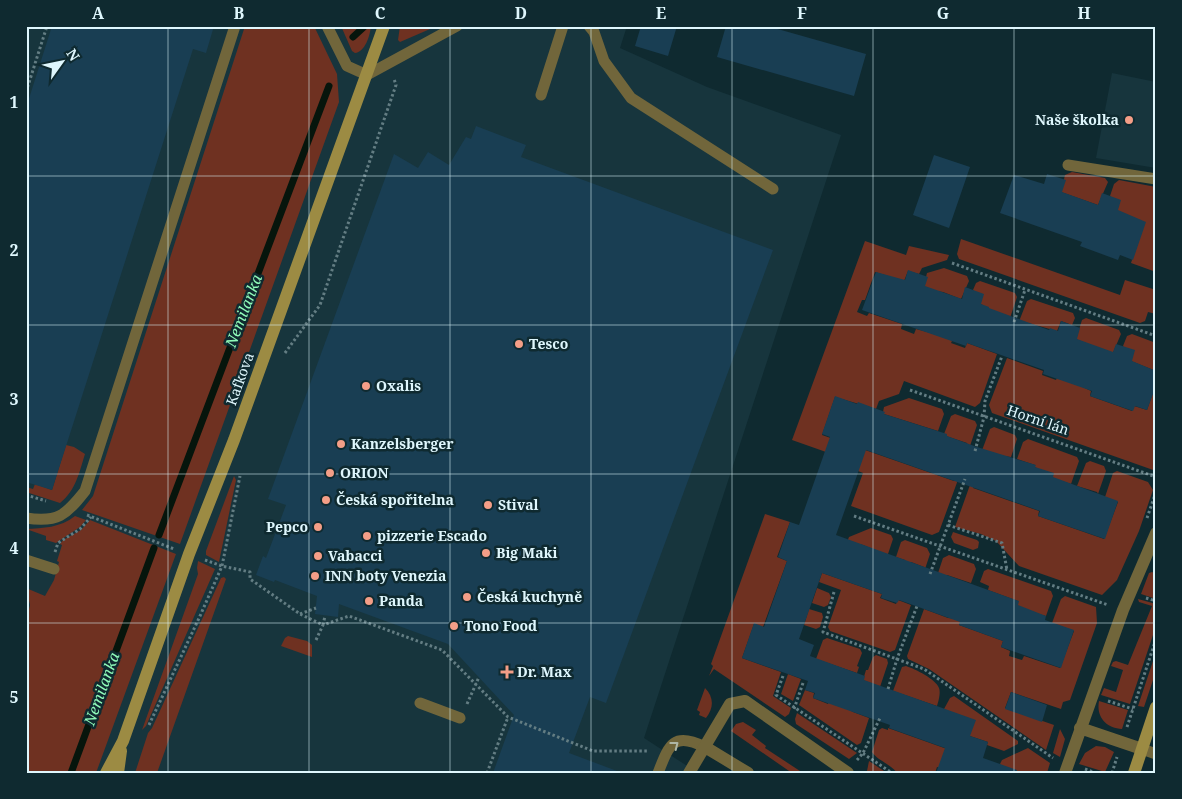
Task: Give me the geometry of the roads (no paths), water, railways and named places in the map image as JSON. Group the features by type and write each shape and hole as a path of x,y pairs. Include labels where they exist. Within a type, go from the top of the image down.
{"street":[{"name":"Kafkova","path":"106,773 123,741 189,554 237,431 384,26"},
{"path":"1065,773 1123,610 1156,533"},
{"path":"689,773 730,704 745,701 848,773"},
{"path":"1134,773 1156,707"},
{"path":"1080,728 1142,749"},
{"name":"Kafkova","path":"118,773 123,741"},
{"path":"705,747 748,773"}],"lane":[{"path":"26,518 42,520 59,517 70,509 85,491 234,26"},
{"path":"327,26 346,66 366,75 457,26"},
{"path":"541,95 563,26"},
{"path":"589,26 594,32 604,61 631,98 773,189"},
{"path":"1068,165 1156,179"},
{"path":"26,560 52,568"},
{"path":"420,703 460,718"},
{"path":"658,773 672,745 682,739 705,747"},
{"path":"1142,749 1156,754"}],"waterway":[{"name":"Nemilanka","path":"353,37 365,26"},
{"name":"Nemilanka","path":"159,535 329,86"},
{"name":"Nemilanka","path":"71,773 154,548"}],"place":[{"name":"Naše školka","path":"1129,120"},
{"name":"Tesco","path":"519,344"},
{"name":"Oxalis","path":"366,386"},
{"name":"Kanzelsberger","path":"341,444"},
{"name":"ORION","path":"330,473"},
{"name":"Česká spořitelna","path":"326,500"},
{"name":"Stival","path":"488,505"},
{"name":"Pepco","path":"318,527"},
{"name":"pizzerie Escado","path":"367,536"},
{"name":"Big Maki","path":"486,553"},
{"name":"Vabacci","path":"318,556"},
{"name":"INN boty Venezia","path":"315,576"},
{"name":"Česká kuchyně","path":"467,597"},
{"name":"Panda","path":"369,601"},
{"name":"Tono Food","path":"454,626"},
{"name":"Dr. Max","path":"507,672"}]}
